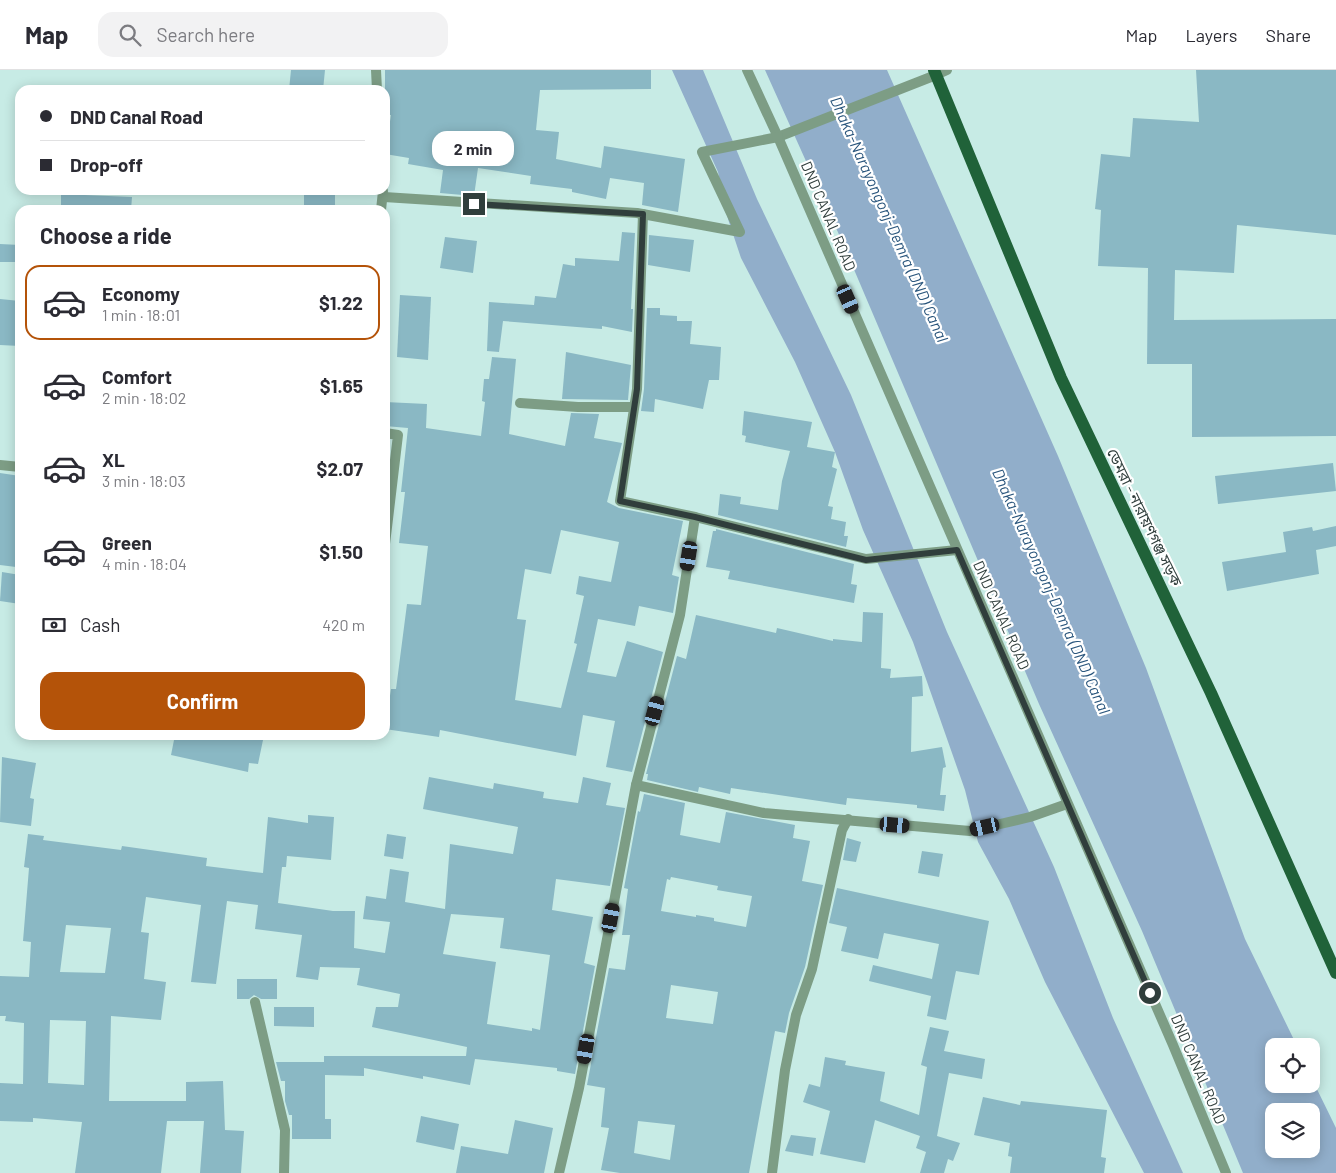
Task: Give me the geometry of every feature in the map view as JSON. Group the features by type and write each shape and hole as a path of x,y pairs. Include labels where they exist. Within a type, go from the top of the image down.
{"main road":[{"name":"ডেমরা - নারায়ণগঞ্জ সড়ক","path":"939,72 1061,378 1211,693 1336,973"}],"street":[{"path":"376,70 377,85"},
{"name":"DND CANAL ROAD","path":"747,70 778,137 1173,1045 1226,1173"},
{"path":"390,195 643,214 740,232 702,152 778,137 939,72"},
{"path":"643,214 637,389 620,501 695,517 866,560 957,550"},
{"path":"520,403 578,407 633,407"},
{"path":"390,434 398,435 390,502"},
{"path":"0,465 15,466"},
{"path":"559,1173 579,1088 636,785 680,615 695,517"},
{"path":"636,785 764,813 970,831 1030,817 1067,804"},
{"path":"772,1173 785,1070 796,1015 812,969 842,830 848,819"},
{"path":"255,1002 285,1130 284,1173"}],"water":[{"path":"672,70 703,70 757,199 851,395 947,632 1054,867 1113,1018 1183,1173 1144,1173 1045,982 1009,899 978,842 965,790 913,642 863,530 835,452 795,362 741,258 728,219 718,172"},
{"name":"Dhaka-Narayongonj-Demra (DND) Canal","path":"765,70 887,70 1058,456 1146,668 1245,939 1293,1038 1265,1038 1265,1093 1319,1093 1336,1128 1336,1173 1243,1173 1142,931 1039,704 841,239"}],"building":[{"path":"291,70 325,70 324,85 290,85"},
{"path":"385,70 651,70 651,89 540,90 536,130 559,132 556,159 601,168 604,146 685,159 678,212 642,205 644,183 610,178 606,199 572,192 572,189 530,184 531,176 478,168 474,196 440,193 443,170 408,164 409,158 390,155 390,85 385,85"},
{"path":"1196,70 1336,70 1336,235 1237,225 1234,273 1175,270 1174,320 1336,319 1336,436 1192,437 1192,364 1147,364 1148,268 1098,266 1101,210 1095,209 1101,154 1130,157 1133,118 1199,122"},
{"path":"61,195 132,197 131,205 61,205"},
{"path":"304,195 335,195 335,205 304,205"},
{"path":"622,232 635,233 631,309 633,309 632,332 602,326 602,329 503,321 499,352 487,351 489,302 534,305 535,296 556,298 563,264 575,266 575,258 619,261"},
{"path":"649,235 694,240 690,272 648,265"},
{"path":"445,237 477,241 473,273 440,268"},
{"path":"0,244 15,245 15,262 0,262"},
{"path":"400,295 431,297 428,360 397,357"},
{"path":"0,299 15,300 15,346 0,345"},
{"path":"647,308 660,308 660,315 677,316 677,321 692,321 690,344 721,347 719,380 709,380 703,409 655,399 654,412 641,411 644,389"},
{"path":"566,352 631,365 628,400 562,399"},
{"path":"492,357 516,359 509,434 565,446 571,413 599,414 594,438 622,443 607,502 619,508 683,521 672,575 679,577 673,613 639,606 635,626 598,619 587,672 616,677 627,641 663,652 632,772 606,767 615,721 583,715 576,756 440,730 439,737 390,730 390,696 391,689 396,689 407,604 421,605 428,546 399,543 405,492 401,492 408,428 390,426 390,402 427,404 426,428 481,436 485,402 482,401 484,379 489,379","holes":["561,530 619,542 611,582 579,576 576,594 584,596 574,643 577,644 561,708 515,700 526,620 517,619 525,569 551,574"]},
{"path":"744,411 812,422 807,447 835,452 832,467 837,469 828,506 833,507 831,519 846,522 844,536 848,536 846,547 718,515 720,494 741,497 740,504 778,510 782,481 790,451 745,442 746,436 742,435"},
{"path":"1333,463 1336,491 1218,504 1215,476"},
{"path":"0,473 15,475 15,567 0,565"},
{"path":"1336,526 1336,546 1316,550 1319,574 1227,591 1222,562 1286,552 1283,532 1312,527 1313,531"},
{"path":"716,529 854,564 851,584 857,585 854,603 728,579 730,571 706,567 713,531 716,531"},
{"path":"2,572 15,574 15,603 0,601"},
{"path":"863,612 883,613 881,668 891,669 890,678 922,676 923,696 912,697 911,752 942,747 946,767 943,768 940,795 946,795 944,811 917,808 917,805 847,798 846,805 731,788 730,794 699,787 698,792 647,780 648,774 646,774 677,656 686,659 696,615 776,633 777,628 833,641 833,639 862,642"},
{"path":"174,740 263,740 258,764 249,763 248,772 171,755"},
{"path":"2,757 36,763 30,798 34,799 31,826 0,822"},
{"path":"429,777 493,789 494,783 544,792 543,798 578,803 583,777 611,783 606,805 625,808 610,886 556,879 552,910 593,917 584,963 595,966 575,1074 557,1071 557,1068 475,1059 470,1085 423,1076 423,1079 364,1068 364,1076 325,1075 325,1119 331,1119 331,1139 292,1139 292,1115 289,1115 285,1101 285,1081 281,1081 276,1062 324,1062 324,1056 466,1056 467,1047 372,1027 376,1007 398,1007 400,994 357,985 360,968 320,967 318,980 296,977 302,935 255,929 258,905 227,901 216,984 191,982 201,905 146,897 141,932 149,933 144,979 166,982 161,1020 111,1016 109,1101 186,1101 186,1082 223,1081 225,1130 244,1131 241,1173 200,1173 204,1121 167,1121 161,1173 75,1173 82,1122 33,1118 33,1122 0,1121 0,1083 23,1084 24,1023 5,1021 6,1016 0,1016 0,976 29,977 31,942 23,941 29,868 24,867 28,834 44,836 43,840 121,850 122,846 207,858 206,866 263,873 268,817 308,823 308,815 334,817 331,860 287,856 286,867 282,867 278,903 333,911 355,911 354,948 385,953 390,922 363,919 366,896 386,899 390,869 409,872 405,902 445,909 450,844 513,854 518,827 423,809","holes":["451,914 504,918 500,948 550,955 540,1030 532,1028 532,1031 487,1024 496,962 443,954","66,925 111,928 105,973 60,972","50,1020 86,1021 84,1085 48,1083"]},
{"path":"644,794 685,803 680,835 720,843 726,812 795,825 793,838 810,841 802,881 823,885 805,967 789,1013 785,1033 775,1031 749,1173 620,1173 601,1170 609,1128 601,1127 605,1088 587,1085 609,968 625,970 630,935 622,935 628,889 624,888 638,811 640,812","holes":["671,877 718,886 717,890 752,896 746,927 714,921 714,918 661,911 667,879 670,880","671,985 718,992 713,1024 666,1018","638,1121 675,1125 670,1160 634,1153"]},
{"path":"387,834 406,837 403,859 384,856"},
{"path":"847,838 861,842 856,862 843,860"},
{"path":"922,851 943,854 939,877 918,873"},
{"path":"837,888 989,921 979,975 956,971 946,1020 927,1016 931,996 869,981 873,965 932,979 939,944 884,933 878,959 841,951 847,927 829,923"},
{"path":"237,979 277,979 277,999 261,999 254,995 249,999 237,999"},
{"path":"274,1007 314,1007 314,1027 274,1026"},
{"path":"930,1027 949,1031 944,1051 985,1059 982,1079 949,1073 937,1136 960,1143 953,1161 948,1159 944,1173 920,1173 926,1152 916,1148 920,1136 875,1120 865,1163 820,1154 830,1111 803,1102 809,1084 820,1087 825,1057 846,1061 845,1065 885,1072 880,1101 919,1115 927,1067 921,1065"},
{"path":"983,1097 1020,1105 1021,1101 1107,1110 1101,1157 1106,1158 1104,1173 1010,1173 1012,1157 1008,1156 1010,1143 974,1135"},
{"path":"421,1116 459,1124 454,1150 416,1142"},
{"path":"515,1120 553,1128 544,1173 456,1173 461,1146 508,1154"},
{"path":"791,1135 816,1138 813,1156 785,1151"}],"route":[{"path":"474,204 643,214 637,389 620,501 695,517 771,538 866,560 957,550 1150,993"}]}
